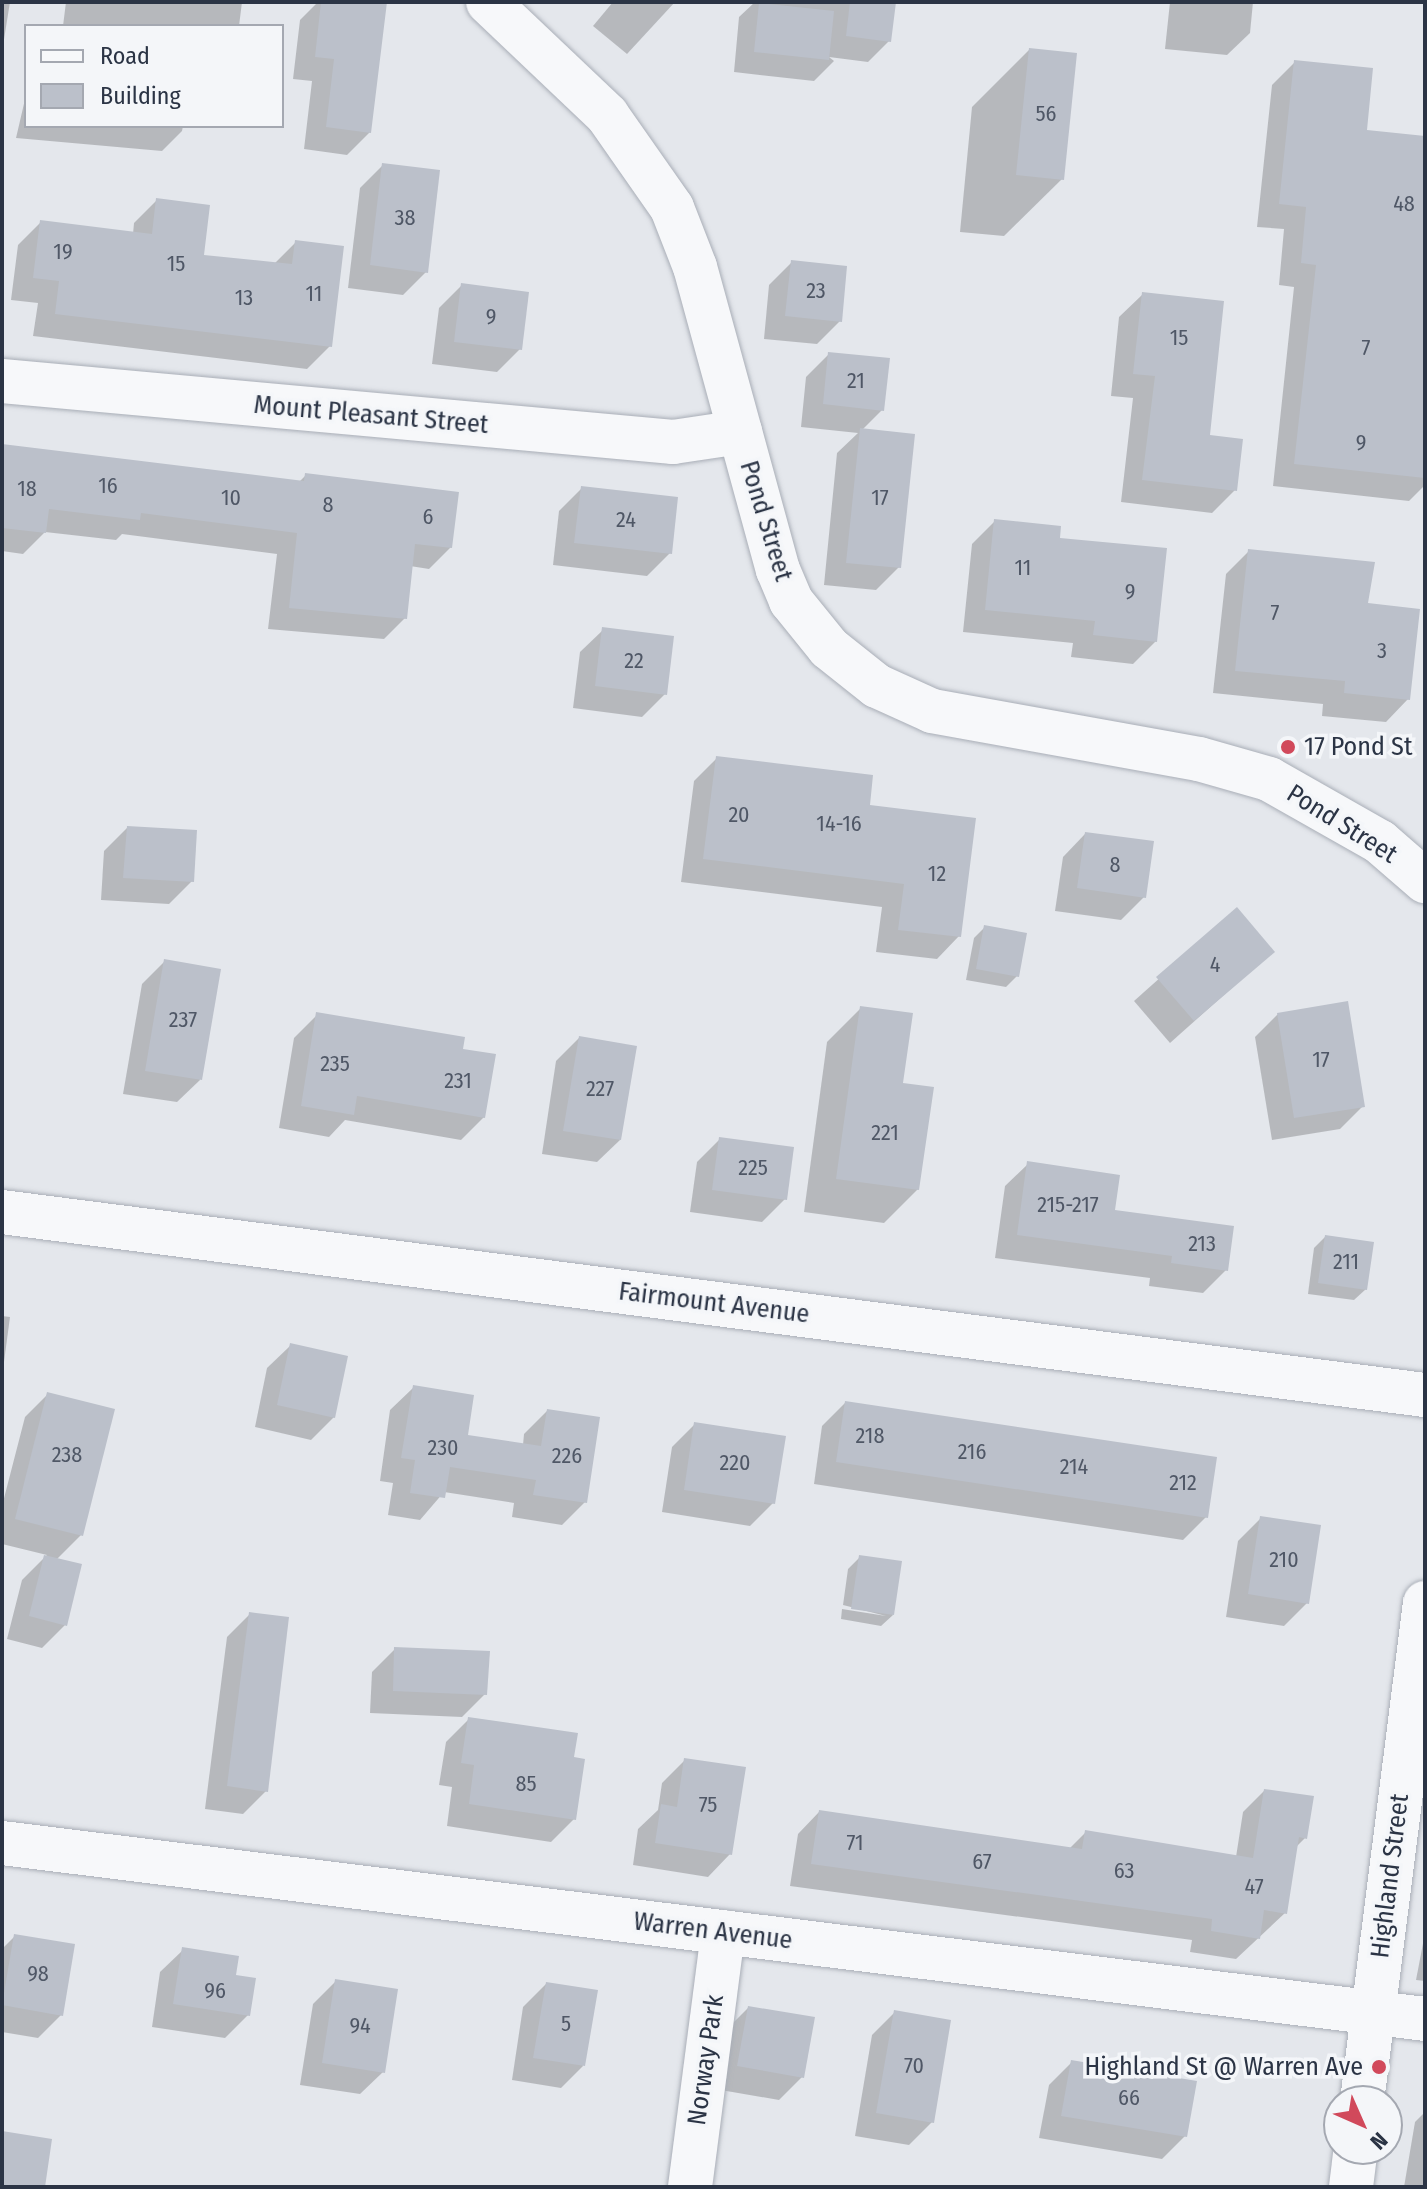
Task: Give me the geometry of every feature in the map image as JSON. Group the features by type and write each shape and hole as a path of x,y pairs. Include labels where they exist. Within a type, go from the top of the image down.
{"street":[{"name":"Pond Street","path":"488,2 584,89 656,178 695,267 791,601 829,648 877,686 963,719 1199,759 1269,779 1380,842 1425,881"},
{"name":"Mount Pleasant Street","path":"2,381 673,442 740,432"},
{"name":"Fairmount Avenue","path":"2,1212 1425,1395"},
{"name":"Highland Street","path":"1364,2085 1425,1603"},
{"name":"Warren Avenue","path":"2,1843 1425,2019"},
{"name":"Norway Park","path":"690,2187 723,1932"},
{"path":"1351,2187 1354,2165"}],"building":[{"path":"321,2 387,2 371,133 326,127 334,59 315,57"},
{"path":"850,2 896,2 891,42 846,36"},
{"path":"759,3 834,11 829,60 754,52"},
{"path":"1029,48 1077,53 1064,180 1016,175"},
{"path":"1294,60 1373,68 1367,130 1425,136 1425,478 1294,464 1316,265 1301,263 1306,207 1279,204"},
{"path":"382,163 440,170 428,273 370,265"},
{"path":"156,198 210,205 204,255 292,264 295,240 344,246 332,347 55,314 59,281 33,278 40,220 152,234"},
{"path":"791,260 847,266 842,322 785,316"},
{"path":"461,283 529,292 522,350 454,342"},
{"path":"1142,292 1224,301 1210,435 1243,439 1237,491 1142,480 1155,376 1133,374"},
{"path":"828,352 890,358 884,411 823,404"},
{"path":"860,428 915,434 901,568 846,563"},
{"path":"2,444 304,481 305,473 459,492 452,548 415,544 407,619 289,608 297,533 141,513 140,520 49,509 46,533 2,528"},
{"path":"581,486 678,497 672,554 574,543"},
{"path":"994,519 1061,526 1060,538 1167,548 1157,642 1093,635 1095,621 985,610"},
{"path":"1248,549 1375,562 1368,603 1420,609 1410,700 1344,693 1345,681 1235,671"},
{"path":"602,627 674,636 667,695 595,686"},
{"path":"716,756 873,775 870,805 976,818 961,937 898,930 904,884 703,859"},
{"path":"127,826 197,830 194,882 123,878"},
{"path":"1085,832 1154,841 1146,898 1077,888"},
{"path":"1237,907 1275,952 1194,1021 1156,977"},
{"path":"984,925 1027,933 1019,977 976,969"},
{"path":"164,959 221,969 202,1080 145,1071"},
{"path":"1348,1001 1365,1107 1294,1118 1277,1013"},
{"path":"860,1006 913,1013 903,1083 934,1087 919,1190 836,1179"},
{"path":"316,1012 465,1037 463,1049 496,1054 485,1118 357,1096 354,1115 301,1106"},
{"path":"579,1036 637,1046 621,1140 563,1131"},
{"path":"719,1137 794,1147 787,1200 712,1190"},
{"path":"1027,1161 1120,1175 1115,1210 1234,1226 1228,1271 1171,1263 1172,1256 1017,1235"},
{"path":"1325,1235 1374,1242 1367,1290 1318,1283"},
{"path":"290,1343 348,1356 335,1418 277,1405"},
{"path":"413,1385 474,1395 468,1435 541,1446 547,1409 600,1417 587,1503 533,1495 536,1480 450,1467 445,1498 410,1493 415,1460 401,1458"},
{"path":"47,1392 115,1409 83,1536 15,1519"},
{"path":"845,1401 1217,1457 1208,1518 836,1462"},
{"path":"694,1422 786,1436 775,1504 684,1490"},
{"path":"1260,1516 1321,1525 1309,1604 1248,1594"},
{"path":"44,1555 82,1564 67,1626 29,1616"},
{"path":"859,1555 902,1561 894,1615 851,1609"},
{"path":"249,1612 289,1617 268,1792 227,1786"},
{"path":"394,1647 490,1651 487,1695 393,1691"},
{"path":"468,1717 578,1733 574,1757 585,1759 576,1820 469,1804 474,1765 461,1763"},
{"path":"684,1758 746,1767 732,1855 655,1843 661,1804 677,1807"},
{"path":"1264,1789 1314,1796 1307,1839 1299,1837 1287,1914 1264,1910 1260,1939 1211,1931 1212,1919 811,1864 819,1810 1082,1849 1085,1830 1253,1858"},
{"path":"14,1934 75,1944 63,2016 2,2005"},
{"path":"182,1947 239,1956 236,1975 256,1978 250,2016 173,2004"},
{"path":"335,1979 398,1989 385,2073 322,2063"},
{"path":"546,1982 598,1990 585,2066 533,2058"},
{"path":"748,2006 815,2017 804,2078 737,2066"},
{"path":"894,2010 951,2020 934,2123 876,2113"},
{"path":"1071,2060 1197,2081 1187,2137 1061,2116"},
{"path":"2,2131 52,2139 45,2187 2,2187"}],"place":[{"name":"17 Pond St","path":"1288,747"},
{"name":"Highland St @ Warren Ave","path":"1379,2067"}]}
